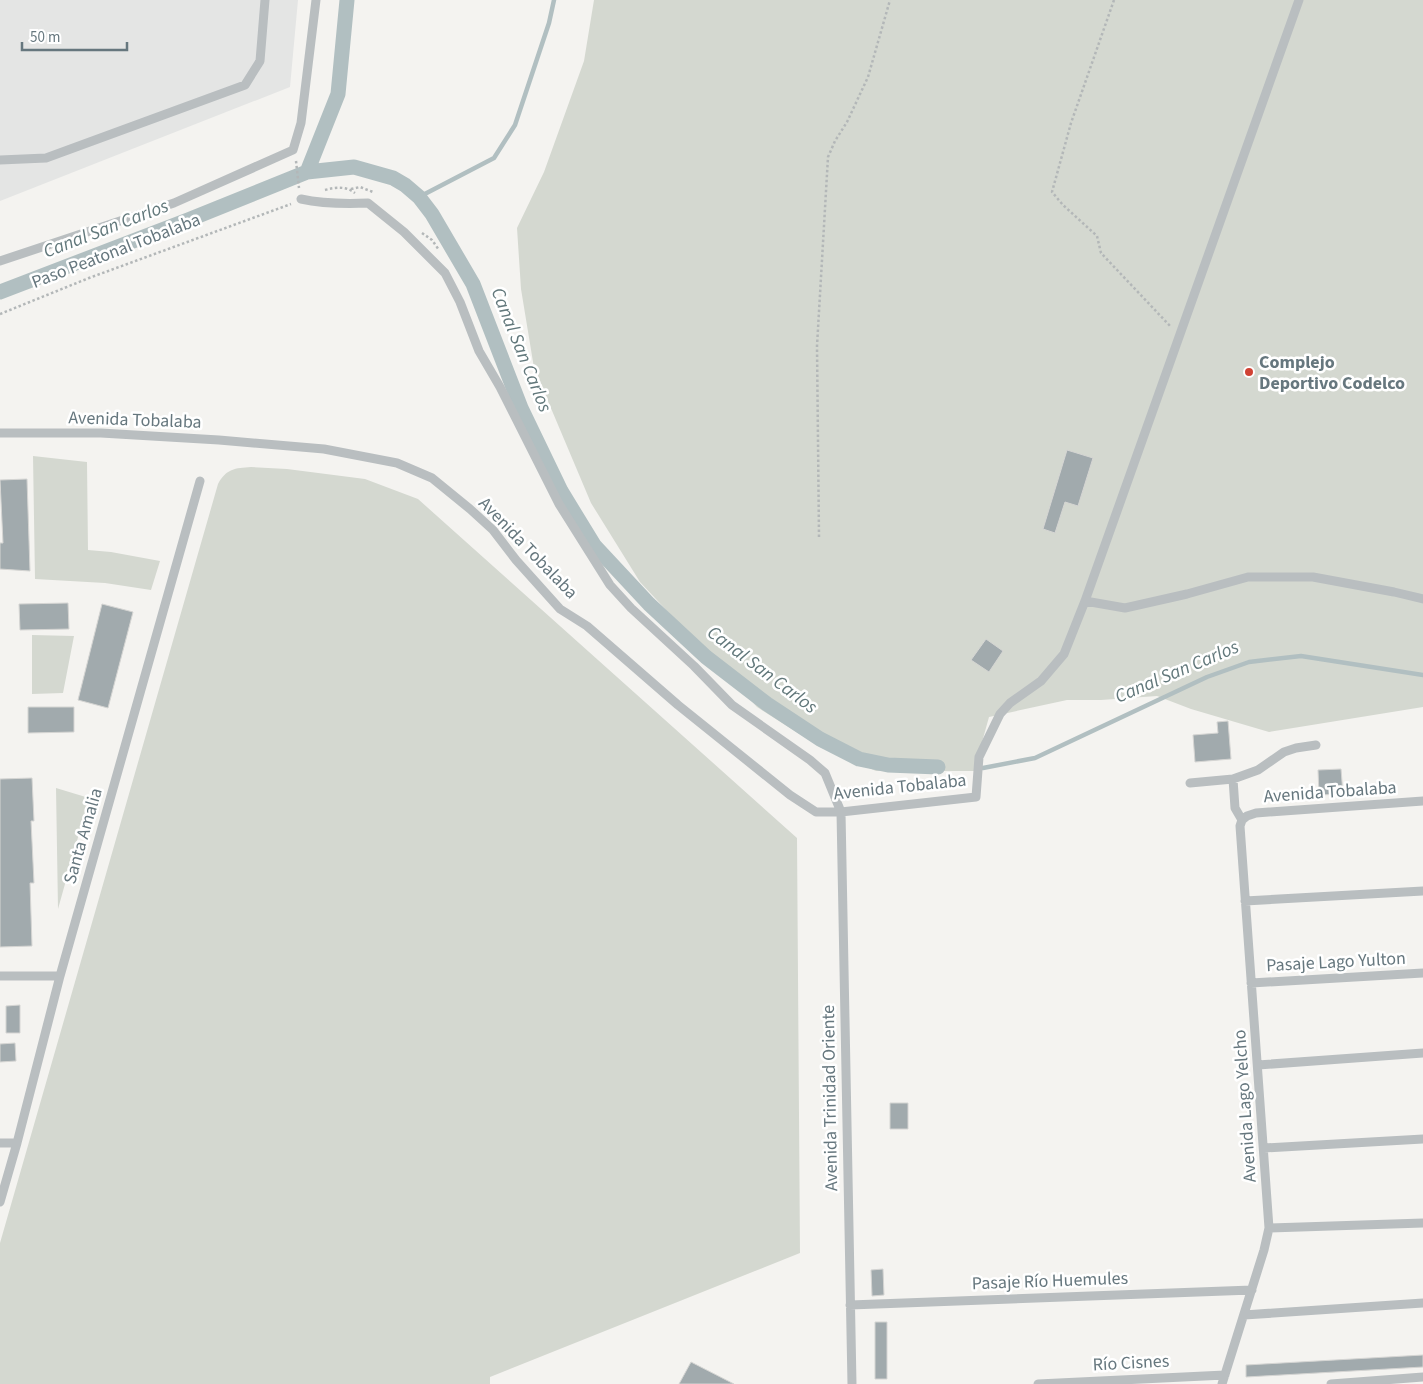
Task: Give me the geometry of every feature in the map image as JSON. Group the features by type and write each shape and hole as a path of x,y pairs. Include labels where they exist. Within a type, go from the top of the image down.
{"street":[{"path":"0,160 46,158 245,85 260,60 265,0"},
{"path":"0,261 174,204 293,150 301,124 316,0"},
{"path":"1299,0 1085,601 1125,608 1187,594 1248,577 1312,577 1423,599"},
{"path":"300,196 316,203 368,203 404,232 444,273 460,302 480,351 500,386 559,504 610,585 631,608 732,704 810,760 825,773 841,812"},
{"name":"Avenida Tobalaba","path":"0,433 101,433 286,445 324,449 397,462 432,478 493,530 516,560 560,609 588,626 678,705 790,795 816,812 841,812 976,797 979,758 1000,714 1010,703 1041,680 1064,654 1085,601"},
{"name":"Santa Amalia","path":"0,1202 60,976 200,481"},
{"path":"1190,783 1232,779 1258,770 1284,752 1316,745"},
{"path":"1232,779 1235,808 1242,820"},
{"name":"Avenida Tobalaba","path":"1242,820 1256,813 1423,801"},
{"name":"Avenida Trinidad Oriente","path":"841,812 852,1384"},
{"name":"Avenida Lago Yelcho","path":"1222,1384 1252,1290 1269,1228 1240,826 1242,820"},
{"path":"1245,901 1423,891"},
{"name":"Pasaje Lago Yulton","path":"1251,983 1423,974"},
{"path":"0,976 60,976"},
{"path":"1258,1065 1423,1054"},
{"path":"1264,1148 1423,1139"},
{"path":"0,1143 17,1143"},
{"path":"1269,1228 1423,1222"},
{"name":"Pasaje Río Huemules","path":"850,1305 1252,1290"},
{"path":"1244,1315 1423,1303"},
{"name":"Río Cisnes","path":"1038,1384 1225,1375"},
{"path":"1331,1384 1423,1377"}],"path":[{"path":"819,537 817,346 828,157 868,77 890,0"},
{"path":"1114,0 1071,123 1052,192 1063,205 1097,236 1101,253 1180,336"},
{"path":"296,160 300,196"},
{"name":"Paso Peatonal Tobalaba","path":"0,314 300,196"}],"shaded area":[{"path":"0,0 298,0 290,87 0,201"},
{"path":"594,0 1423,0 1423,707 1269,732 1191,709 1157,696 1101,700 1067,700 989,717 974,771 876,771 820,747 757,707 640,582 591,503 534,368 521,289 517,228 544,172 584,61"},
{"path":"33,456 87,462 88,550 160,561 151,590 105,583 35,579"},
{"path":"251,467 287,469 365,479 418,499 797,838 800,1253 490,1377 490,1384 0,1384 0,1243 218,484 228,472"},
{"path":"32,635 74,636 63,693 32,694"},
{"path":"56,788 89,798 58,909"}],"building":[{"path":"1067,450 1093,458 1078,506 1065,502 1055,533 1043,529"},
{"path":"27,479 30,571 0,569 0,543 3,543 0,480"},
{"path":"68,603 69,629 20,630 19,604"},
{"path":"102,604 133,612 108,708 78,700"},
{"path":"986,639 1003,651 989,672 971,660"},
{"path":"28,707 74,707 74,732 28,733"},
{"path":"1228,721 1231,759 1195,762 1193,735 1218,733 1217,722"},
{"path":"1341,769 1343,794 1319,795 1318,770"},
{"path":"32,778 34,821 31,821 34,883 30,883 32,946 0,947 0,779"},
{"path":"20,1005 20,1033 6,1033 6,1006"},
{"path":"15,1043 16,1061 0,1062 0,1044"},
{"path":"890,1103 908,1103 908,1129 890,1129"},
{"path":"883,1269 884,1295 872,1296 871,1270"},
{"path":"875,1322 887,1322 887,1379 875,1379"},
{"path":"1423,1355 1423,1367 1246,1377 1246,1365"},
{"path":"691,1362 734,1384 679,1384"}],"waterway":[{"path":"307,172 338,94 347,0"},
{"path":"419,197 494,158 515,125 549,23 554,0"},
{"name":"Canal San Carlos","path":"0,292 307,172 354,167 393,178 419,197 432,214 473,284 521,408 561,491 594,545 649,604 706,657 767,704 820,739 859,759 888,765 938,767"},
{"name":"Canal San Carlos","path":"983,768 1035,758 1207,677 1249,662 1301,656 1423,675"}],"place":[{"name":"Complejo Deportivo Codelco","path":"1249,372"}]}
